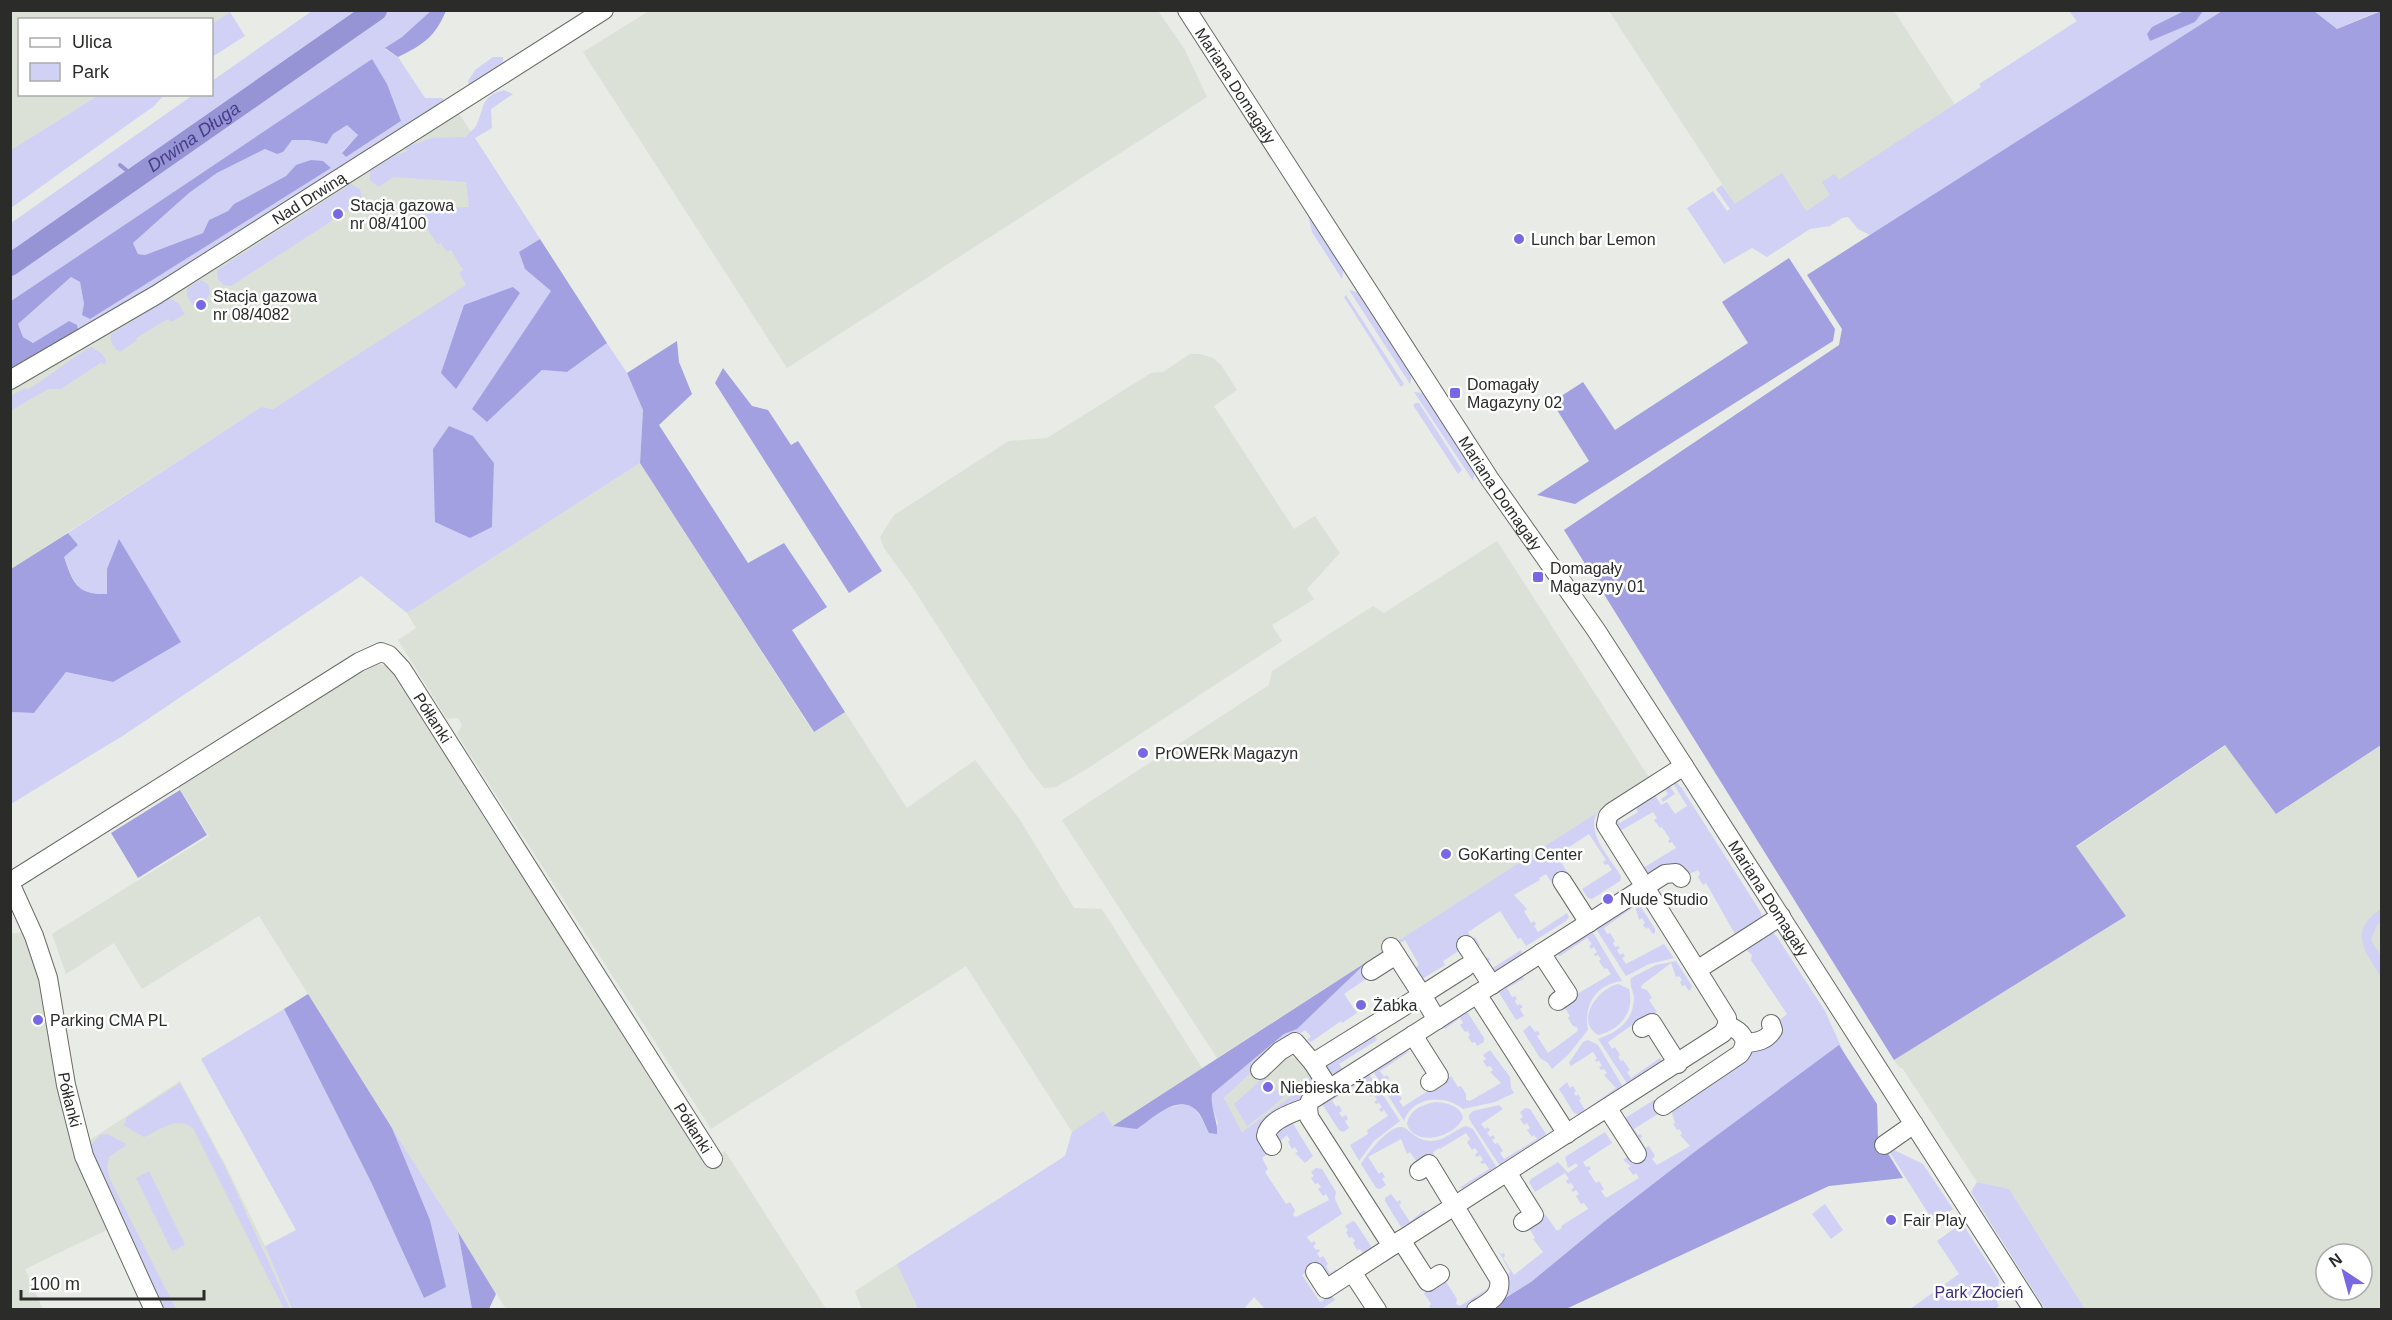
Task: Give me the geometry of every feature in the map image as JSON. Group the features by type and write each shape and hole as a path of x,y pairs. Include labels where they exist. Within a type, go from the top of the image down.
{"street":[{"name":"Nad Drwiną","path":"10,380 173,284 604,10"},
{"name":"Mariana Domagały","path":"1187,10 1489,478 1596,630 2033,1310"},
{"name":"Półłanki","path":"154,1310 101,1198 84,1156 66,1085 48,978 34,936 10,882 359,662 381,652 389,655 402,669 713,1159"},
{"path":"1315,1272 1326,1289 1721,1035 1727,1025 1726,1016 1608,831 1606,821 1612,812 1684,766"},
{"path":"1429,1282 1396,1243 1309,1117 1310,1101 1644,888 1669,873 1676,873 1681,878"},
{"path":"1562,881 1589,923"},
{"path":"1697,970 1781,916"},
{"path":"1466,945 1485,990 1567,1134"},
{"path":"1371,971 1394,951 1437,1020"},
{"path":"1541,953 1567,994"},
{"path":"1313,1063 1466,967"},
{"path":"1652,1022 1678,1064"},
{"path":"1746,1043 1758,1042 1769,1036 1773,1030 1771,1024"},
{"path":"1727,1025 1741,1033 1746,1043"},
{"path":"1413,1035 1439,1076"},
{"path":"1260,1070 1299,1039 1329,1088"},
{"path":"1663,1106 1740,1054 1746,1043"},
{"path":"1272,1146 1266,1136 1269,1128 1288,1114 1308,1107"},
{"path":"1608,1108 1637,1154"},
{"path":"1884,1145 1914,1124"},
{"path":"1429,1164 1497,1276 1499,1289 1496,1297 1476,1310"},
{"path":"1508,1172 1534,1215 1523,1222"},
{"path":"1352,1272 1377,1310"}],"shaded area":[{"path":"432,10 446,11 437,28 427,39 398,57 385,48 402,37"},
{"path":"11,11 232,11 213,23 213,18 18,18 18,96 97,96 11,150"},
{"path":"649,11 1158,11 1185,50 1207,97 787,368 583,52"},
{"path":"1609,11 1894,11 1959,111 1806,211 1735,204"},
{"path":"2184,11 2203,11 2195,22 2150,41 2147,34 2152,27"},
{"path":"2222,11 2314,11 2337,29 2381,11 2381,745 2276,814 2225,745 2076,846 2126,916 1894,1060 1564,530 1839,345 1842,329 1807,275"},
{"path":"372,59 387,84 401,121 346,157 342,153 358,135 347,125 333,134 327,144 308,140 292,140 283,152 277,154 265,149 217,173 189,193 133,243 138,254 145,255 203,233 209,220 286,176 296,165 311,160 323,161 331,168 90,319 82,315 84,304 80,282 71,277 18,324 23,337 33,343 69,321 77,325 78,330 11,368 11,301"},
{"path":"458,112 540,239 273,409 261,407 11,569 11,389"},
{"path":"540,239 607,343 567,372 542,370 487,422 472,409 551,291 525,269 519,252"},
{"path":"1789,258 1835,329 1833,341 1575,504 1537,495 1589,461 1552,402 1583,382 1615,430 1748,343 1722,302"},
{"path":"513,287 520,293 456,389 441,373 464,305"},
{"path":"677,341 679,362 692,394 659,425 748,563 784,543 827,607 792,630 845,712 814,732 640,463 643,410 627,373"},
{"path":"1190,354 1213,358 1221,365 1237,390 1214,406 1294,529 1315,516 1340,553 1307,589 1314,599 1272,625 1282,641 1090,767 1056,787 1044,788 1029,769 913,588 884,548 880,537 894,515 1009,441 1047,438 1151,373 1163,372"},
{"path":"723,368 752,406 768,410 791,445 798,441 882,571 849,593 715,383"},
{"path":"449,426 473,436 494,463 492,527 470,538 435,522 433,449"},
{"path":"640,463 813,732 845,712 907,808 975,760 1020,820 1074,908 1102,909 1202,1068 1113,1126 1103,1112 1072,1132 966,966 711,1129 457,734 462,725 458,718 447,719 398,640 416,628 407,613"},
{"path":"68,533 78,545 64,557 70,574 78,586 89,592 107,594 107,569 119,539 181,642 113,682 66,672 34,713 11,712 11,569"},
{"path":"1497,541 1650,779 1217,1058 1062,820 1269,685 1272,671 1373,606 1384,613"},
{"path":"375,664 390,666 705,1163 725,1151 826,1309 506,1309 259,916 142,989 114,943 66,974 52,934 209,836 178,786"},
{"path":"2226,745 2276,814 2381,745 2381,1309 2085,1309 2009,1189 1977,1182 1903,1069 1894,1060 2126,916 2076,847"},
{"path":"180,790 207,835 138,878 111,833"},
{"path":"24,932 41,982 63,1115 80,1172 107,1230 25,1269 43,1309 11,1309 10,934"},
{"path":"1368,961 1297,1029 1284,1034 1212,1094 1217,1134 1209,1133 1197,1111 1182,1104 1174,1105 1158,1113 1137,1129 1113,1126"},
{"path":"308,994 392,1128 430,1220 446,1287 424,1298 371,1182 284,1009"},
{"path":"1839,1045 1877,1104 1878,1137 1903,1178 1829,1186 1566,1309 1486,1310 1531,1282 1697,1150"},
{"name":"Niebieska Żabka","path":"1288,1053 1295,1059 1297,1057 1313,1075 1290,1097 1242,1132 1224,1098 1256,1068"},
{"path":"180,1081 225,1164 265,1246 292,1309 162,1309 87,1142"},
{"path":"458,1232 496,1294 489,1309 472,1309"},
{"path":"897,1264 918,1309 862,1309 855,1291"}],"green space":[{"path":"312,11 432,11 385,49 398,57 425,98 443,98 444,102 193,263 11,372 11,368 77,330 69,321 33,343 23,337 18,324 71,277 80,282 84,304 331,168 296,165 286,176 209,220 203,233 145,255 138,254 133,243 189,193 217,173 265,149 277,154 292,140 308,140 327,144 333,134 347,124 358,135 342,152 346,157 400,122 372,59 11,301 11,223 192,96 213,96 213,80"},
{"path":"2069,11 2222,11 1870,235 1858,229 1848,217 1842,218 1830,226 1810,229 1767,257 1752,248 1724,264 1687,208 1713,191 1727,211 1730,209 1716,189 1722,185 1735,204 1782,173 1806,211 1830,195 1822,182 1834,174 1839,180 1981,87 1979,84 2077,21"},
{"path":"2314,11 2379,11 2337,29"},
{"path":"230,12 245,36 213,56 213,23"},
{"path":"493,57 503,57 503,64 469,85 468,81 475,70"},
{"path":"504,90 513,94 491,109 492,128 475,138 540,239 519,252 525,269 551,291 487,422 542,370 567,372 607,343 627,373 643,410 640,463 407,613 361,576 124,735 11,804 11,712 34,713 66,672 113,682 107,569 108,594 89,592 78,586 64,557 78,545 68,533 261,407 273,409 466,285 459,273 463,270 451,250 447,252 441,243 438,245 413,208 469,207 466,182 393,177 379,187 370,180 370,171 407,151 406,147 432,138 466,137 476,126 487,99","holes":["473,436 494,463 492,527"]},
{"path":"97,96 163,96 154,106 11,208 11,150"},
{"path":"351,184 360,189 362,198 358,204 231,286 224,285 218,280 217,270"},
{"path":"1307,211 1344,268 1342,279 1312,232"},
{"path":"201,280 208,284 210,293 205,302 203,299 193,305 187,296 187,288"},
{"path":"1349,290 1360,293 1412,375 1410,384"},
{"path":"1346,295 1404,384 1401,387 1344,297"},
{"path":"170,298 178,303 185,314 171,322 168,319 136,338 137,340 120,352 111,342 111,334"},
{"path":"91,347 101,353 106,360 105,366 102,362 61,389 48,389 12,410 11,396 25,388 27,390"},
{"path":"1414,392 1428,396 1475,471 1473,481"},
{"path":"1419,403 1462,470 1458,474 1413,405"},
{"path":"1673,779 1681,787 1760,911 1763,919 1736,936 1706,883 1703,885 1698,877 1700,873 1698,870 1687,875 1649,877 1643,868 1676,848 1672,842 1669,843 1670,839 1654,820 1657,818 1653,812 1620,831 1615,826 1617,819 1620,823 1638,812 1636,808 1654,796 1654,793 1667,782 1675,794 1663,802 1661,799 1668,794 1663,786 1655,795 1661,805 1667,802 1675,814 1687,806 1671,780"},
{"path":"1598,812 1594,828 1596,836 1621,876 1620,881 1592,899 1588,898 1582,889 1612,870 1608,864 1605,865 1603,862 1606,860 1589,834 1563,851 1562,849 1555,853 1573,881 1569,883 1567,900 1564,902 1546,874 1514,895 1527,909 1524,911 1531,923 1534,921 1536,924 1534,926 1538,932 1567,913 1569,917 1566,921 1526,946 1521,938 1518,939 1500,911 1468,932 1472,939 1475,937 1486,959 1488,957 1490,960 1487,962 1491,969 1521,950 1520,956 1493,973 1460,950 1443,961 1445,965 1419,981 1412,970 1419,965 1405,940 1396,946 1395,943"},
{"path":"1635,903 1639,904 1655,929 1655,933 1653,934 1648,927 1646,929 1642,918 1639,920 1635,906 1604,928 1615,941 1613,943 1615,947 1620,948 1617,950 1620,955 1623,953 1625,956 1622,958 1626,964 1664,944 1674,958 1649,964 1626,976 1596,929"},
{"path":"2381,909 2381,922 2377,925 2371,940 2381,956 2381,977 2365,949 2362,933 2371,917"},
{"path":"1770,929 1825,1011 1845,1055 1839,1046 1697,1150 1531,1282 1486,1309 1510,1272 1496,1246 1501,1254 1504,1253 1503,1258 1514,1275 1543,1252 1533,1239 1535,1238 1527,1225 1545,1214 1557,1231 1588,1209 1584,1203 1581,1204 1576,1196 1579,1194 1576,1190 1573,1192 1571,1190 1574,1187 1566,1181 1569,1179 1565,1173 1535,1192 1529,1182 1531,1179 1558,1162 1568,1173 1578,1166 1576,1163 1568,1168 1565,1157 1605,1132 1612,1143 1583,1162 1591,1169 1588,1171 1596,1183 1599,1181 1604,1189 1601,1191 1606,1198 1639,1178 1636,1173 1633,1175 1628,1168 1631,1166 1623,1160 1627,1157 1622,1120 1654,1100 1664,1110 1634,1129 1638,1135 1641,1134 1640,1138 1645,1148 1649,1146 1655,1156 1652,1159 1657,1165 1690,1146 1673,1124 1675,1123 1671,1110 1787,1014 1751,960 1752,955 1745,949"},
{"path":"1590,932 1594,934 1622,981 1605,986 1594,997 1588,1012 1588,1030 1568,1055 1552,1069 1540,1058 1523,1031 1530,1025 1535,1032 1538,1031 1540,1034 1537,1036 1548,1053 1578,1031 1568,1018 1570,1016 1562,1003 1611,974 1607,968 1604,969 1598,955 1595,956 1597,952 1594,947 1591,949 1589,946 1592,944 1587,938 1560,956 1557,955"},
{"path":"1386,949 1372,975 1344,994 1357,1013 1311,1042 1307,1040 1311,1036 1305,1030 1276,1049 1224,1098 1242,1132 1290,1097 1313,1075 1317,1084 1316,1089 1310,1088 1303,1094 1304,1100 1263,1125 1269,1153 1262,1158 1268,1169 1265,1172 1286,1204 1290,1202 1295,1210 1293,1215 1296,1217 1329,1200 1326,1194 1323,1196 1318,1189 1321,1187 1318,1183 1315,1184 1311,1178 1314,1176 1311,1172 1316,1168 1322,1169 1336,1192 1335,1199 1342,1214 1307,1237 1311,1243 1314,1241 1316,1244 1313,1246 1316,1250 1319,1249 1317,1253 1320,1258 1323,1256 1330,1273 1336,1269 1337,1271 1331,1278 1311,1270 1302,1275 1320,1302 1332,1295 1335,1300 1320,1310 1265,1309 1254,1297 1243,1310 918,1309 897,1264 1065,1156 1072,1132 1103,1111 1113,1126 1186,1104 1197,1112 1209,1133 1218,1124 1211,1103 1212,1094 1284,1034 1297,1029 1368,961"},
{"path":"1676,961 1692,986 1691,989 1689,991 1685,985 1682,986 1680,982 1682,980 1679,976 1676,977 1671,963 1641,988 1647,990 1652,998 1649,1000 1657,1012 1642,1022 1639,1020 1608,1042 1612,1049 1615,1047 1620,1055 1618,1057 1630,1070 1627,1072 1631,1078 1660,1058 1662,1061 1628,1085 1598,1039 1618,1029 1628,1019 1634,997 1631,978 1656,965"},
{"path":"1522,976 1524,979 1507,988 1512,997 1515,996 1517,999 1515,1001 1517,1005 1520,1004 1523,1007 1520,1009 1524,1016 1516,1020 1498,991"},
{"path":"1618,984 1629,989 1628,1012 1613,1029 1598,1035 1591,1029 1588,1021 1592,1005 1603,992"},
{"path":"284,1009 371,1182 424,1298 445,1286 430,1220 392,1128 458,1232 472,1309 292,1309 265,1246 296,1230 201,1059"},
{"path":"1465,1012 1468,1013 1484,1038 1484,1042 1477,1046 1468,1037 1470,1035 1468,1031 1465,1032 1460,1025 1463,1023 1460,1018 1445,1029 1443,1026"},
{"path":"1373,1033 1377,1040 1339,1064 1343,1070 1336,1075 1329,1073 1325,1066"},
{"path":"1588,1040 1598,1045 1623,1087 1580,1115 1574,1113 1559,1089 1567,1082 1570,1088 1573,1086 1576,1091 1574,1093 1576,1096 1578,1094 1585,1110 1616,1088 1604,1075 1607,1073 1599,1067 1602,1066 1599,1061 1596,1062 1597,1058 1593,1052 1571,1066 1569,1063 1583,1042"},
{"path":"1490,1050 1510,1077 1514,1093 1495,1102 1463,1109 1447,1101 1421,1102 1414,1106 1404,1121 1373,1071 1388,1060 1392,1061 1410,1051 1380,1071 1384,1077 1387,1075 1389,1078 1386,1081 1391,1087 1394,1085 1402,1099 1399,1101 1403,1107 1429,1090 1430,1092 1451,1076 1466,1094 1466,1100 1470,1101 1501,1083 1490,1072 1493,1070 1490,1066 1487,1067 1483,1061 1486,1059 1483,1055"},
{"path":"1369,1074 1400,1121 1374,1141 1359,1161 1350,1145 1368,1134 1367,1130 1388,1116 1384,1110 1381,1112 1379,1109 1382,1107 1379,1103 1374,1102 1377,1100 1374,1095 1371,1097 1364,1080 1332,1100 1336,1107 1339,1105 1342,1111 1339,1113 1342,1117 1346,1115 1348,1119 1345,1121 1349,1128 1343,1132 1339,1130 1322,1104"},
{"path":"1264,1077 1284,1096 1247,1126 1234,1104"},
{"path":"180,1083 224,1165 290,1309 284,1309 193,1128 175,1123 144,1137 123,1125 126,1118"},
{"path":"1436,1102 1449,1104 1456,1108 1463,1118 1459,1125 1444,1135 1426,1138 1418,1136 1411,1131 1407,1124 1408,1119 1422,1106"},
{"path":"1499,1105 1503,1109 1481,1124 1485,1129 1488,1127 1490,1130 1487,1133 1490,1137 1493,1135 1495,1138 1492,1140 1495,1144 1498,1143 1503,1151 1500,1153 1504,1159 1537,1139 1534,1135 1532,1137 1527,1130 1530,1128 1527,1123 1524,1125 1520,1119 1523,1117 1520,1112 1525,1108 1530,1109 1546,1134 1545,1137 1500,1166 1469,1119 1473,1111"},
{"path":"1290,1119 1313,1156 1305,1163 1295,1153 1298,1152 1295,1147 1292,1149 1287,1135 1277,1144 1275,1130"},
{"path":"1466,1126 1473,1129 1497,1168 1463,1188 1459,1188 1489,1169 1485,1163 1480,1162 1483,1160 1480,1155 1477,1157 1475,1155 1478,1152 1475,1148 1472,1150 1467,1142 1470,1139 1466,1133 1433,1152 1434,1155 1419,1165 1410,1152 1407,1154 1401,1139 1368,1157 1379,1174 1382,1172 1385,1177 1382,1179 1386,1185 1380,1189 1376,1188 1361,1164 1379,1141 1397,1128 1405,1128 1421,1139 1431,1141 1441,1139"},
{"path":"107,1134 125,1143 125,1146 109,1157 107,1167 110,1179 176,1309 164,1309 90,1146 100,1135"},
{"path":"1894,1150 1923,1164 1953,1209 1935,1224 1890,1153"},
{"path":"149,1171 185,1245 172,1251 136,1178"},
{"path":"1977,1182 2009,1189 2085,1309 2045,1309 1971,1192"},
{"path":"1391,1194 1397,1202 1400,1200 1399,1205 1410,1222 1424,1210 1427,1214 1401,1227 1385,1201 1385,1198"},
{"path":"1825,1204 1843,1230 1831,1239 1812,1214"},
{"path":"1353,1221 1371,1246 1370,1250 1364,1254 1360,1249 1357,1250 1353,1243 1355,1241 1352,1237 1349,1238 1346,1232 1348,1230 1345,1226"},
{"name":"Park Złocień","path":"1962,1223 1999,1280 1997,1302 1999,1306 1994,1310 1910,1309 1959,1274 1937,1241"},
{"path":"1445,1280 1457,1299 1456,1304 1460,1306 1489,1286 1494,1289 1480,1302 1465,1308 1431,1309 1429,1306 1431,1304 1424,1293"}],"waterway":[{"name":"Drwina Długa","path":"10,265 376,10"},
{"path":"120,165 136,178"}],"place":[{"name":"Stacja gazowa nr 08/4100","path":"338,214"},
{"name":"Lunch bar Lemon","path":"1519,239"},
{"name":"Stacja gazowa nr 08/4082","path":"201,305"},
{"name":"Domagały Magazyny 02","path":"1455,393"},
{"name":"Domagały Magazyny 01","path":"1538,577"},
{"name":"PrOWERk Magazyn","path":"1143,753"},
{"name":"GoKarting Center","path":"1446,854"},
{"name":"Nude Studio","path":"1608,899"},
{"name":"Żabka","path":"1361,1005"},
{"name":"Parking CMA PL","path":"38,1020"},
{"name":"Niebieska Żabka","path":"1268,1087"},
{"name":"Fair Play","path":"1891,1220"}]}
